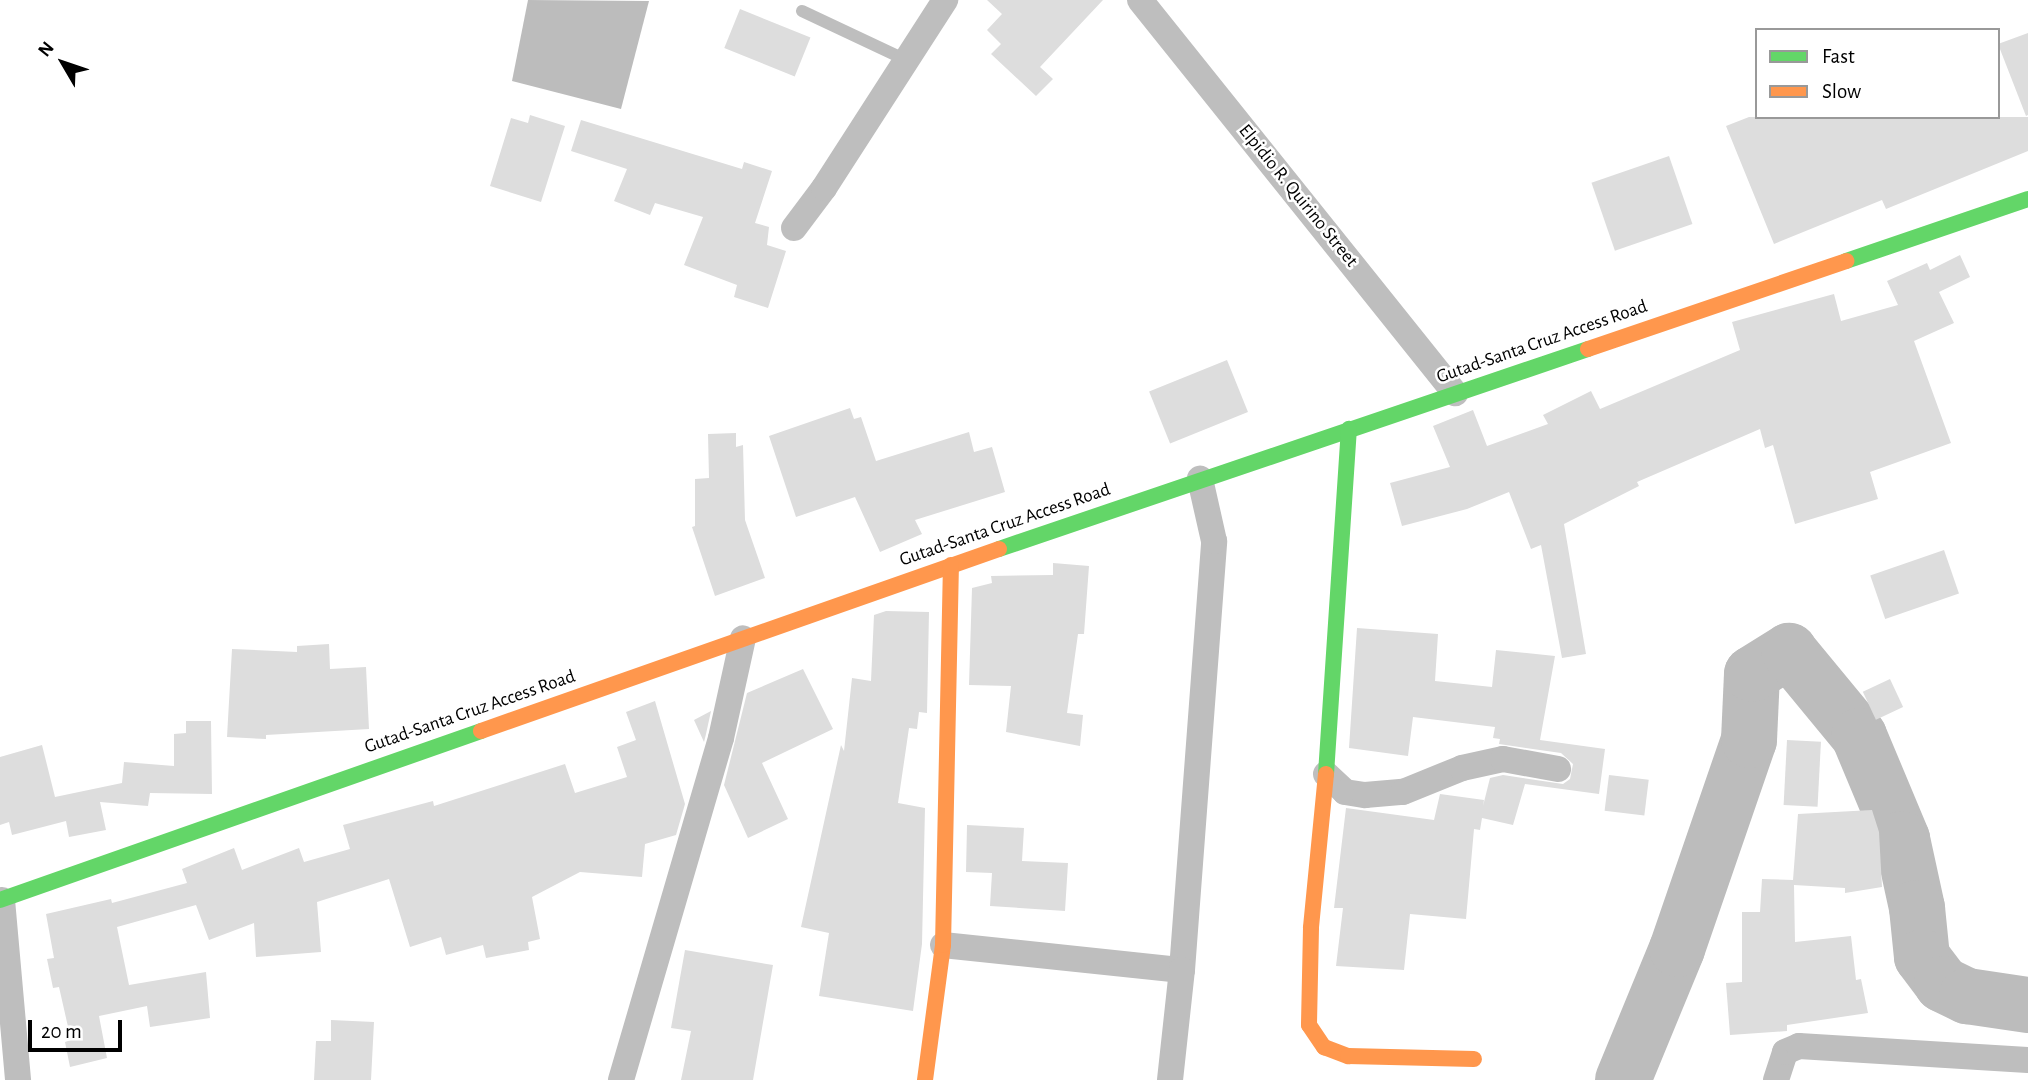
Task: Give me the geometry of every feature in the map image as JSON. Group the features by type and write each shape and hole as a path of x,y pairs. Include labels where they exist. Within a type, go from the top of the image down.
{"main road":[{"name":"Gutad-Santa Cruz Access Road","path":"1,900 951,565 2028,199"},
{"path":"1349,429 1326,774 1311,928 1308,1025 1324,1047 1348,1056 1474,1059"},
{"path":"925,1080 943,945 951,565"}],"street":[{"path":"794,228 824,188 945,0"},
{"name":"Elpidio R. Quirino Street","path":"1140,0 1455,393"},
{"path":"1170,1080 1182,970 1214,541 1200,479"},
{"path":"621,1080 721,738 743,638"},
{"path":"1326,774 1345,792 1365,795 1403,792 1462,768 1503,759 1558,769"},
{"path":"1,900 19,1080"},
{"path":"943,945 1182,970"},
{"path":"1776,1080 1785,1052 1800,1046 2028,1060"}],"lane":[{"path":"802,11 906,60"}],"shaded area":[{"path":"528,0 649,1 621,109 512,81"}],"building":[{"path":"987,0 1103,0 1040,67 1053,79 1036,96 991,54 1001,44 987,30 1002,14"},
{"path":"740,9 810,37 795,76 724,48"},
{"path":"2028,33 2026,116 2000,49 2000,43"},
{"path":"530,115 565,126 541,202 490,186 511,118 528,123"},
{"path":"1749,117 2028,117 2028,151 1886,209 1882,200 1774,244 1726,126"},
{"path":"581,120 742,169 744,162 772,171 755,223 769,227 767,245 786,251 768,308 734,297 737,285 684,265 703,217 655,203 650,215 614,201 627,169 571,151"},
{"path":"1669,156 1692,224 1615,251 1591,183"},
{"path":"1960,255 1970,277 1939,292 1954,323 1914,341 1951,443 1870,472 1878,499 1795,524 1773,445 1765,448 1760,429 1637,482 1639,486 1564,524 1586,654 1562,658 1541,545 1531,549 1509,492 1467,509 1402,526 1390,483 1450,467 1433,426 1473,410 1487,446 1548,424 1543,415 1591,391 1600,409 1740,350 1732,322 1834,294 1841,321 1898,305 1887,281 1927,263 1930,270"},
{"path":"1227,360 1248,412 1170,443 1149,391"},
{"path":"850,408 854,419 861,417 876,461 969,432 974,452 992,447 1005,492 915,520 922,534 880,552 855,497 796,517 769,436"},
{"path":"736,433 736,447 743,445 745,520 765,578 715,596 692,527 695,526 695,479 709,478 708,434"},
{"path":"1944,550 1959,593 1885,619 1870,575"},
{"path":"1053,563 1089,566 1084,634 1078,634 1067,713 1083,715 1080,746 1006,732 1011,686 969,685 972,588 992,583 991,576 1053,575"},
{"path":"886,611 929,612 927,713 919,712 917,729 909,728 898,803 925,808 922,944 913,1011 819,996 829,933 801,927 841,745 844,751 852,678 871,681 874,615"},
{"path":"1357,628 1438,634 1435,681 1492,687 1496,650 1555,656 1540,740 1605,749 1599,794 1525,784 1513,825 1482,818 1480,830 1474,829 1466,919 1410,914 1404,970 1336,966 1343,908 1334,908 1346,808 1434,820 1440,794 1484,800 1483,806 1490,778 1503,775 1563,784 1570,779 1573,764 1561,753 1499,744 1500,739 1493,738 1495,727 1413,717 1408,756 1349,748"},
{"path":"329,644 330,669 366,667 369,729 266,735 266,739 227,737 232,649 297,652 297,646"},
{"path":"803,669 833,729 762,763 788,819 748,838 724,785 747,693"},
{"path":"1890,679 1903,707 1876,720 1863,692"},
{"path":"655,701 685,804 676,835 645,844 642,877 580,872 532,897 540,939 528,942 529,950 486,958 483,945 446,955 441,937 410,947 389,879 317,902 321,952 256,957 254,923 209,940 196,905 117,927 129,985 206,972 210,1018 150,1027 147,1006 99,1016 107,1058 70,1067 65,1042 71,1040 59,987 53,988 47,959 54,958 46,914 111,899 112,903 187,883 182,869 234,848 242,870 299,848 304,862 350,849 343,825 433,801 434,806 565,764 575,793 627,777 617,747 636,740 626,712"},
{"path":"711,711 706,734 704,742 694,720"},
{"path":"186,721 211,721 212,794 150,793 148,806 100,802 106,830 69,837 66,821 12,835 9,822 0,825 0,757 42,745 55,797 122,783 124,762 174,766 174,734 186,733"},
{"path":"1787,740 1821,742 1818,807 1784,805"},
{"path":"1609,775 1649,780 1644,816 1605,811"},
{"path":"1872,810 1879,832 1882,887 1845,893 1845,888 1794,885 1795,942 1851,936 1856,980 1861,979 1868,1013 1787,1025 1787,1031 1730,1035 1726,983 1742,982 1742,912 1760,912 1762,879 1793,880 1798,814"},
{"path":"967,825 1024,828 1022,861 1068,863 1065,911 990,906 992,873 966,872"},
{"path":"685,950 773,965 753,1080 681,1080 691,1031 671,1028"},
{"path":"331,1020 374,1022 371,1080 314,1080 316,1041 331,1041"}],"waterway":[{"path":"1623,1080 1677,949 1749,740 1752,674 1789,651 1859,736 1902,839 1917,908 1922,957 1942,984 1967,996 2028,1005"}],"traffic: fast":[{"path":"1846,261 2028,199"},
{"path":"999,549 1588,349"},
{"path":"1326,774 1349,429"},
{"path":"0,900 481,731"}],"traffic: slow":[{"path":"1588,349 1846,261"},
{"path":"481,731 999,549"},
{"path":"925,1080 943,945 951,565"},
{"path":"1326,774 1311,928 1309,1025 1324,1047 1348,1056 1474,1059"}]}
